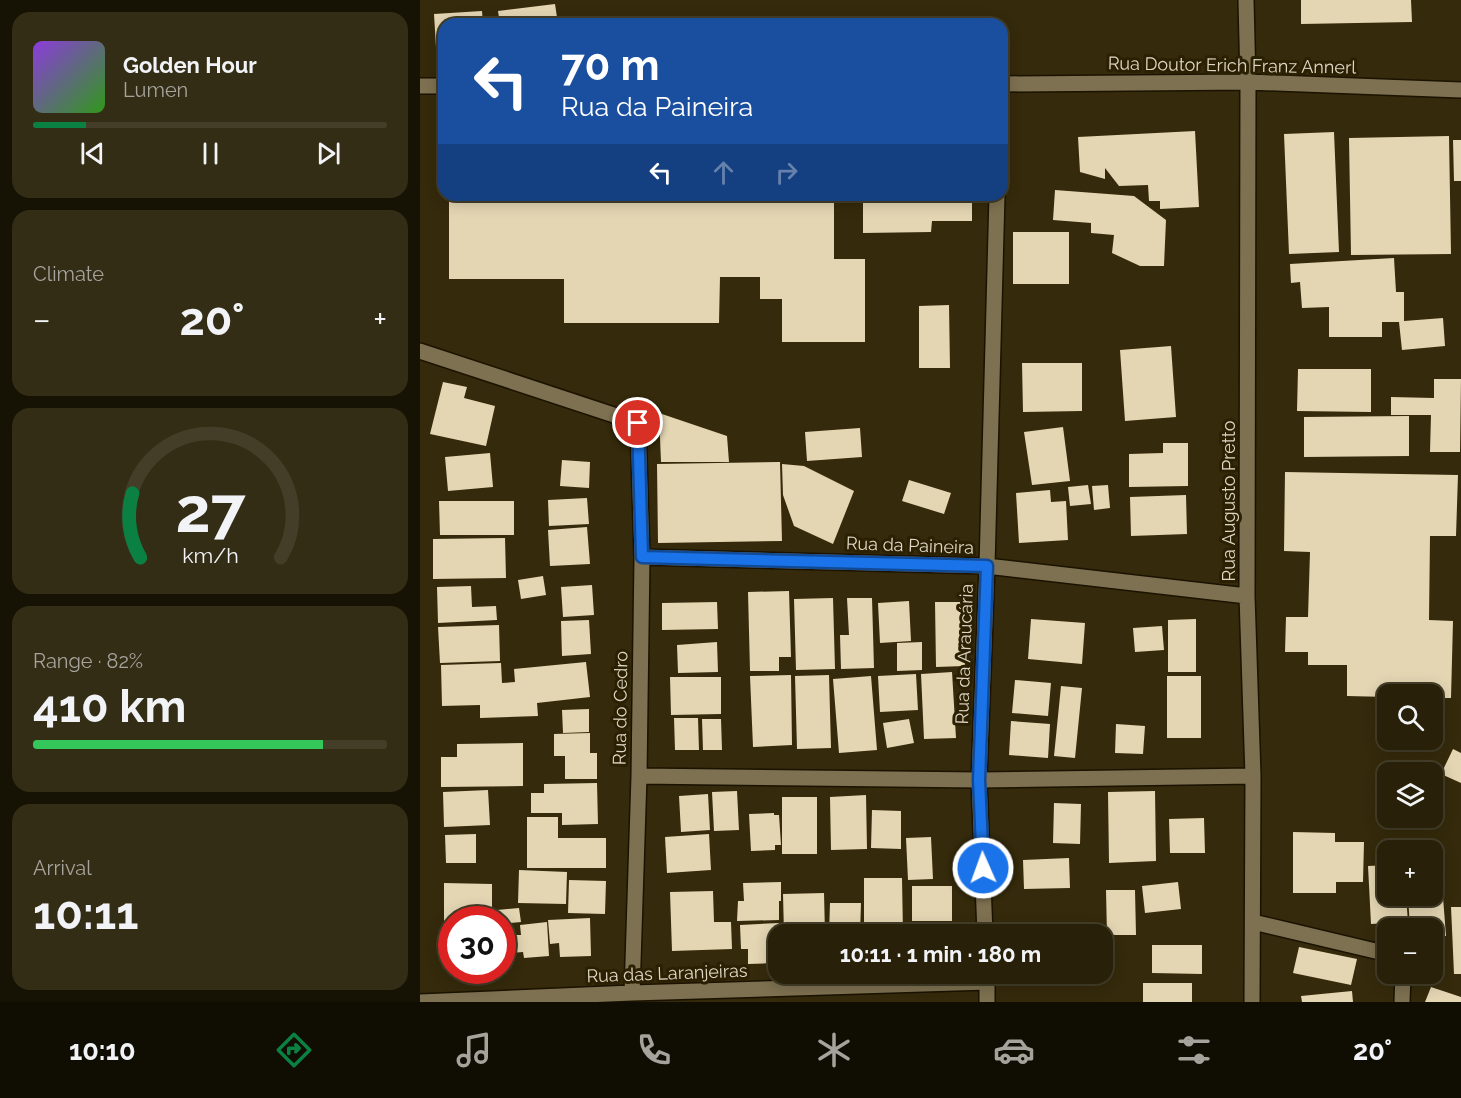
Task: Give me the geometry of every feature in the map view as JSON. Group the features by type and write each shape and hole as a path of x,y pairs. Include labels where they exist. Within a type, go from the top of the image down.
{"street":[{"name":"Rua Augusto Pretto","path":"1246,0 1248,82 1247,596 1253,776 1252,1002"},
{"name":"Rua Doutor Erich Franz Annerl","path":"1008,84 1248,82 1461,90"},
{"path":"420,86 438,86"},
{"name":"Rua da Araucária","path":"985,924 979,780 997,201"},
{"name":"Rua do Cedro","path":"420,351 638,423 642,557 639,776 632,993"},
{"name":"Rua da Paineira","path":"642,557 987,566 1247,596"},
{"path":"639,776 979,780 1253,776"},
{"path":"1253,922 1377,951"},
{"name":"Rua das Laranjeiras","path":"420,1002 845,984"},
{"path":"987,984 987,1002"},
{"path":"1402,984 1402,1002"}],"building":[{"path":"1301,0 1411,0 1412,22 1301,24"},
{"path":"555,4 557,18 499,18 498,11"},
{"path":"482,11 483,18 438,18 438,47 436,47 434,14"},
{"path":"1195,131 1199,207 1160,209 1160,201 1149,201 1148,185 1119,186 1105,168 1105,179 1080,172 1078,137"},
{"path":"1334,132 1339,252 1289,254 1284,134"},
{"path":"1449,136 1451,254 1351,255 1349,138"},
{"path":"1453,140 1461,140 1461,181 1454,181"},
{"path":"1055,190 1134,196 1166,220 1164,266 1140,266 1112,253 1114,235 1091,233 1091,223 1053,220"},
{"path":"449,201 834,201 834,259 865,259 865,342 782,342 782,299 760,299 760,277 720,277 719,323 564,323 564,279 449,279"},
{"path":"863,201 972,201 972,221 932,221 931,232 863,233"},
{"path":"1013,232 1069,232 1069,284 1013,284"},
{"path":"1394,258 1396,292 1404,292 1404,321 1443,318 1445,346 1402,350 1399,322 1382,322 1382,337 1329,337 1329,307 1302,308 1300,282 1291,283 1290,264"},
{"path":"949,305 950,368 919,368 919,306"},
{"path":"1171,346 1176,417 1125,421 1120,350"},
{"path":"1022,363 1082,363 1082,411 1023,412"},
{"path":"1298,369 1371,369 1371,412 1297,411"},
{"path":"1434,379 1461,379 1460,452 1430,452 1431,415 1391,415 1391,397 1434,398"},
{"path":"443,382 467,387 464,398 495,406 486,446 430,434"},
{"path":"659,413 727,436 729,462 661,462"},
{"path":"1409,416 1409,456 1304,457 1304,417"},
{"path":"1063,427 1070,481 1032,485 1024,432"},
{"path":"860,428 862,457 807,461 805,432"},
{"path":"1163,443 1188,443 1188,486 1129,487 1129,454 1163,453"},
{"path":"490,453 493,487 448,491 445,457"},
{"path":"562,460 590,462 589,488 560,486"},
{"path":"780,462 782,541 658,543 657,464"},
{"path":"782,464 804,466 854,491 833,544 794,526 783,495"},
{"path":"1285,472 1458,475 1456,536 1430,536 1429,620 1453,621 1451,698 1443,698 1443,684 1377,684 1377,697 1347,696 1347,665 1308,665 1308,652 1285,652 1286,617 1308,617 1310,552 1284,551"},
{"path":"909,480 951,493 944,514 902,501"},
{"path":"1088,485 1091,504 1070,506 1068,487"},
{"path":"1108,485 1110,508 1094,510 1092,486"},
{"path":"1050,490 1051,502 1066,501 1068,540 1019,543 1016,493"},
{"path":"1186,495 1187,534 1131,536 1130,497"},
{"path":"587,498 589,524 549,526 548,500"},
{"path":"439,501 514,501 514,535 440,535"},
{"path":"587,527 590,564 550,566 548,530"},
{"path":"505,538 506,578 433,579 433,539"},
{"path":"543,576 546,595 521,599 518,580"},
{"path":"592,585 594,615 563,617 561,587"},
{"path":"471,586 472,607 496,606 497,620 438,623 437,587"},
{"path":"789,591 791,657 779,657 779,671 750,671 748,592"},
{"path":"833,598 835,669 796,670 794,599"},
{"path":"847,598 872,598 874,668 841,669 840,635 849,635"},
{"path":"909,601 911,641 880,643 878,603"},
{"path":"717,602 718,629 662,630 662,603"},
{"path":"935,602 964,602 965,666 936,667"},
{"path":"1031,619 1085,623 1082,664 1028,659"},
{"path":"1196,619 1196,672 1168,672 1168,620"},
{"path":"589,620 591,654 562,656 561,621"},
{"path":"499,625 500,661 440,663 438,627"},
{"path":"1162,626 1164,650 1135,652 1133,628"},
{"path":"717,642 718,672 678,673 677,645"},
{"path":"922,642 922,670 897,671 897,643"},
{"path":"586,662 590,697 537,703 538,716 480,718 480,705 442,706 441,665 501,663 502,683 515,682 514,669"},
{"path":"952,672 956,738 924,739 921,674"},
{"path":"916,674 918,710 880,712 878,676"},
{"path":"791,675 792,745 753,747 750,676"},
{"path":"829,675 831,748 797,749 795,676"},
{"path":"871,676 877,750 839,753 833,679"},
{"path":"1167,676 1201,676 1201,738 1167,738"},
{"path":"670,677 721,677 721,714 671,715"},
{"path":"1015,680 1051,683 1048,716 1012,713"},
{"path":"1061,686 1082,688 1075,758 1054,756"},
{"path":"589,709 589,732 563,733 562,710"},
{"path":"674,718 698,718 699,750 675,750"},
{"path":"702,719 721,719 722,750 703,750"},
{"path":"909,719 914,743 887,748 883,723"},
{"path":"1011,721 1050,724 1048,758 1009,755"},
{"path":"1116,724 1145,726 1143,754 1115,753"},
{"path":"590,733 590,753 597,753 597,779 565,779 565,756 554,756 554,734"},
{"path":"523,743 523,786 441,787 441,757 457,757 457,744"},
{"path":"1453,749 1461,753 1461,783 1443,775 1443,770"},
{"path":"597,783 598,824 562,825 562,813 531,813 531,793 544,793 544,784"},
{"path":"488,790 490,825 444,827 443,792"},
{"path":"737,791 739,830 714,831 712,792"},
{"path":"1155,791 1156,861 1109,863 1108,792"},
{"path":"708,794 710,830 681,832 679,796"},
{"path":"866,795 867,849 831,850 830,797"},
{"path":"782,797 817,797 817,854 782,854"},
{"path":"1054,803 1081,804 1080,844 1053,843"},
{"path":"872,810 901,811 901,849 871,848"},
{"path":"774,813 774,815 779,815 781,845 775,845 775,850 751,851 749,814"},
{"path":"527,817 558,817 558,838 606,838 606,868 527,868"},
{"path":"1204,818 1205,853 1170,853 1169,819"},
{"path":"1293,832 1335,833 1335,842 1364,842 1363,882 1336,882 1336,893 1293,893"},
{"path":"476,834 476,863 446,863 445,835"},
{"path":"709,834 711,870 667,873 665,837"},
{"path":"931,837 933,879 908,880 906,838"},
{"path":"1069,858 1070,888 1024,889 1023,860"},
{"path":"1368,866 1377,866 1377,906 1407,906 1408,918 1377,918 1377,924 1371,924"},
{"path":"519,870 567,872 566,904 518,903"},
{"path":"864,878 902,878 903,924 864,924"},
{"path":"569,880 606,881 605,914 568,913"},
{"path":"781,882 779,920 737,921 738,901 744,901 743,883"},
{"path":"1178,882 1181,909 1145,913 1142,886"},
{"path":"444,883 492,884 492,906 444,906"},
{"path":"912,886 952,886 952,921 912,921"},
{"path":"1106,890 1135,890 1136,935 1113,935 1113,924 1107,924"},
{"path":"713,891 714,922 731,922 732,949 672,951 670,892"},
{"path":"824,893 825,924 784,924 783,894"},
{"path":"1443,897 1446,936 1443,936 1443,918 1409,918 1409,906 1443,906"},
{"path":"830,903 861,903 860,924 829,924"},
{"path":"1451,907 1461,907 1461,974 1454,974"},
{"path":"516,908 519,908 521,922 516,923"},
{"path":"590,918 591,956 560,957 559,943 550,944 548,920"},
{"path":"547,922 549,956 524,958 523,952 516,953 516,935 521,935 520,925"},
{"path":"779,923 768,924 768,963 748,964 748,949 741,949 740,925"},
{"path":"1152,945 1202,945 1202,974 1152,973"},
{"path":"1299,947 1357,959 1351,985 1293,973"},
{"path":"1143,983 1192,983 1192,1002 1143,1002"},
{"path":"1431,987 1461,997 1461,1002 1425,1002"},
{"path":"1352,991 1353,1002 1302,1002 1301,996"}],"route":[{"path":"638,423 642,557 987,566 979,780 983,868"}]}
